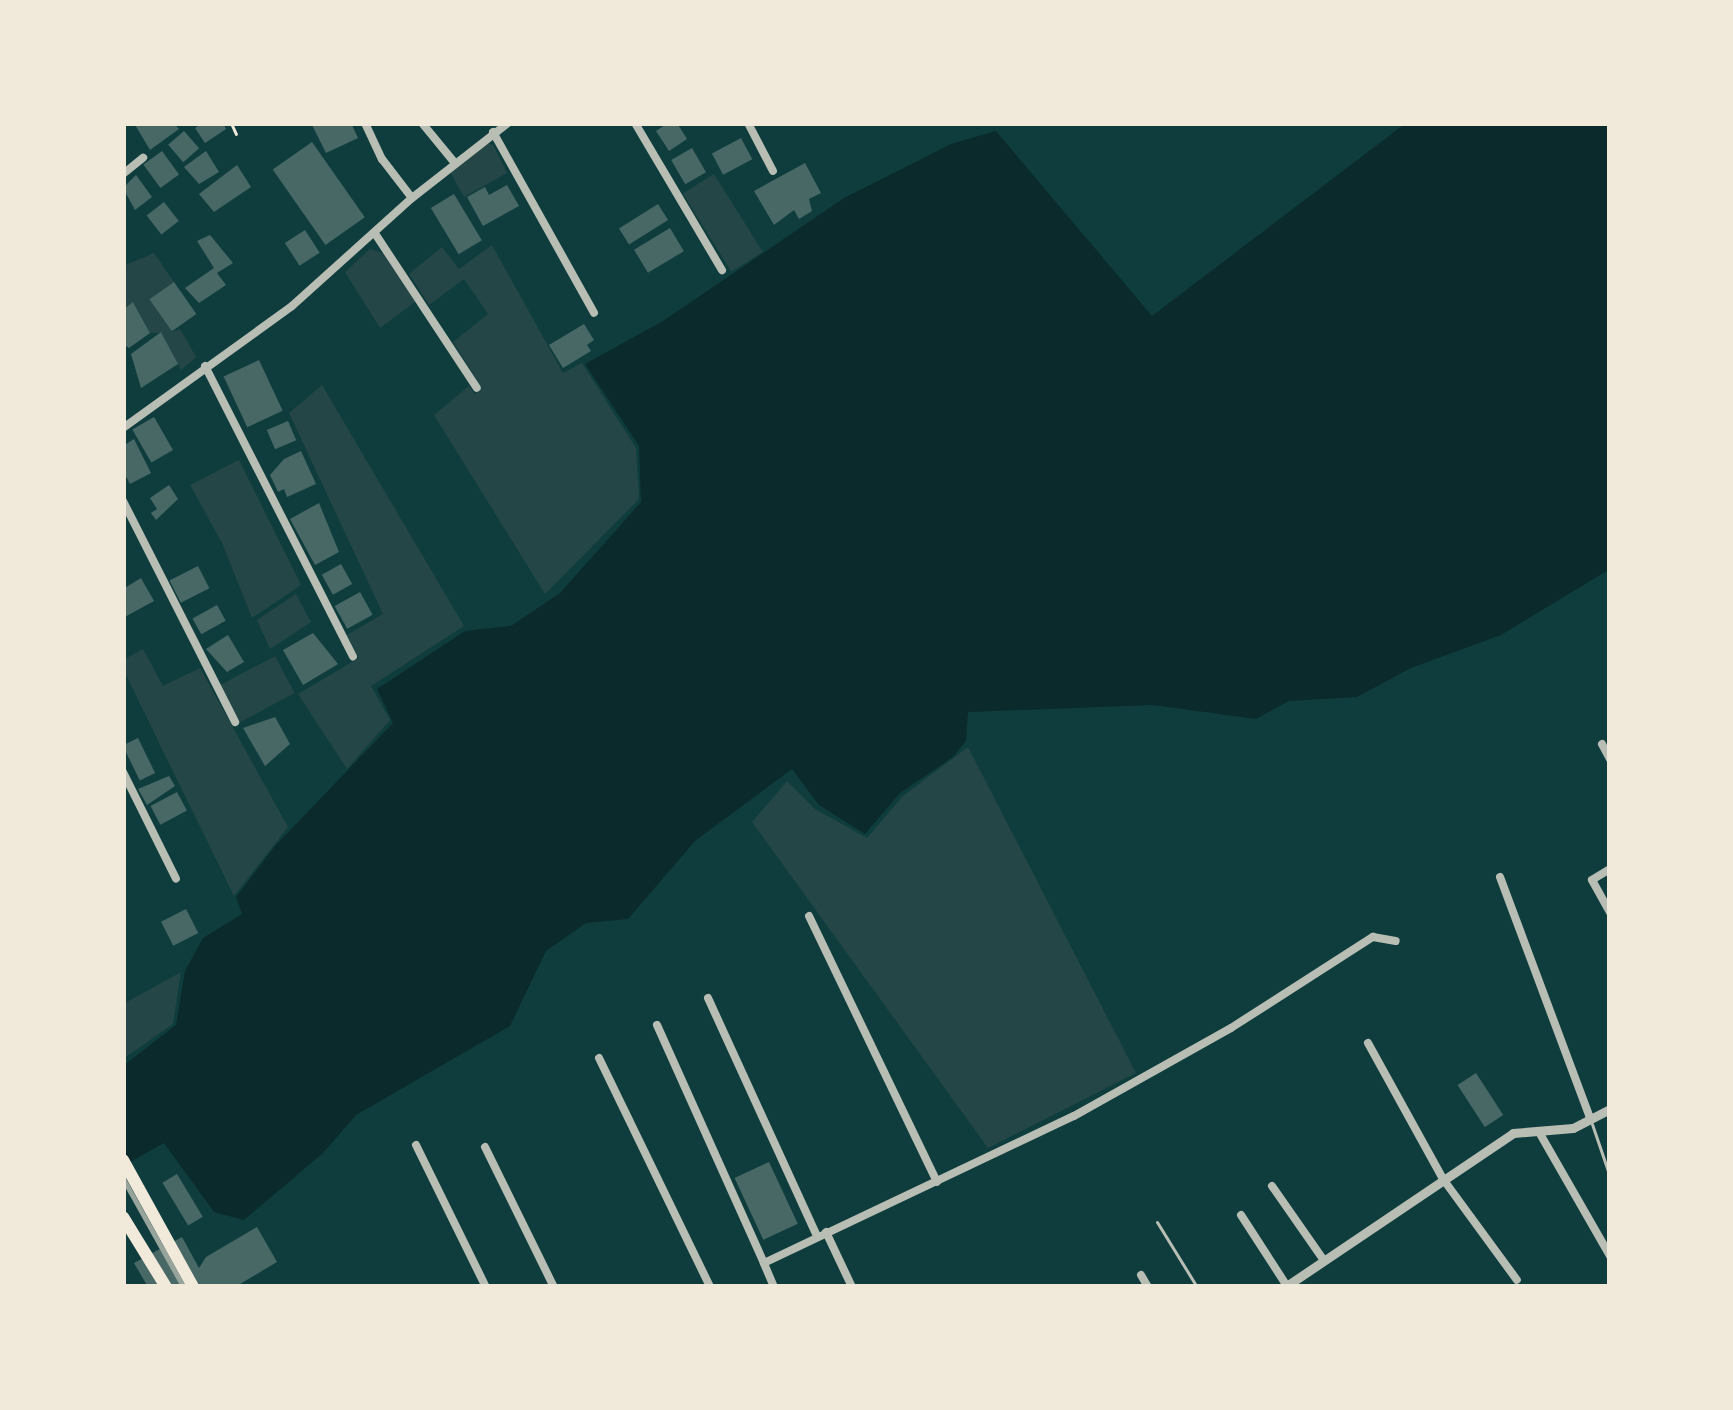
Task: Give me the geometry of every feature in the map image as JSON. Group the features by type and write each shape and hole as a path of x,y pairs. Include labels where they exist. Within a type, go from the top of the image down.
{"main road":[{"path":"123,1160 193,1287"},
{"path":"123,1217 166,1287"}],"street":[{"path":"365,123 382,159 412,197"},
{"path":"422,123 454,162"},
{"path":"123,428 292,307 376,235 412,197 508,123"},
{"path":"634,123 722,270"},
{"path":"748,123 773,171"},
{"path":"493,132 594,313"},
{"path":"123,174 143,158"},
{"path":"376,235 477,388"},
{"path":"205,366 353,656"},
{"path":"123,501 235,722"},
{"path":"1602,744 1610,759"},
{"path":"123,772 176,879"},
{"path":"1610,869 1592,880 1610,912"},
{"path":"1500,877 1592,1122"},
{"path":"809,916 938,1181"},
{"path":"764,1263 938,1181 1186,1054 1373,938 1396,941"},
{"path":"708,998 821,1234 852,1287"},
{"path":"657,1025 774,1287"},
{"path":"1368,1043 1443,1179 1517,1280"},
{"path":"599,1058 710,1287"},
{"path":"1241,1215 1286,1286 1513,1133 1592,1122 1610,1109"},
{"path":"1539,1132 1610,1256"},
{"path":"416,1145 486,1287"},
{"path":"485,1147 554,1287"},
{"path":"1272,1186 1322,1259"},
{"path":"1141,1275 1148,1287"}],"lane":[{"path":"1592,1122 1610,1177"},
{"path":"1156,1222 1197,1287"}],"path":[{"path":"231,123 236,134"}],"shaded area":[{"path":"1406,123 1610,123 1610,569 1501,635 1411,668 1357,697 1289,701 1256,719 1153,705 968,712 966,741 953,757 900,793 865,834 819,805 792,769 695,841 628,919 586,923 546,951 510,1026 356,1115 323,1153 244,1220 214,1212 164,1143 123,1166 123,1066 176,1025 185,971 203,938 242,914 236,897 275,846 393,723 377,689 465,631 511,626 560,593 641,502 639,446 585,364 663,321 844,198 951,144 996,131 1152,316"},
{"path":"486,143 493,145 507,173 464,197 450,172"},
{"path":"714,174 763,252 731,272 683,194"},
{"path":"492,245 563,373 582,363 636,448 639,499 545,594 434,415 469,386 475,394 482,388 453,342 488,314 464,279 429,305 409,274 442,247 459,269"},
{"path":"370,249 383,253 415,302 380,328 345,272"},
{"path":"154,253 174,282 150,299 172,332 180,329 196,357 181,370 162,333 150,333 134,303 123,310 123,266"},
{"path":"322,385 464,626 371,686 390,720 347,769 298,694 359,658 347,635 383,614 289,413"},
{"path":"239,460 301,585 252,618 222,543 190,485"},
{"path":"296,594 311,622 270,649 257,620"},
{"path":"143,649 163,686 200,668 288,827 234,896 123,669 123,660"},
{"path":"275,656 295,693 240,722 220,685"},
{"path":"968,747 1136,1073 988,1148 752,822 787,781 815,809 867,838 903,796"},
{"path":"181,972 173,1024 123,1059 123,1004"}],"building":[{"path":"134,123 173,123 179,129 150,150"},
{"path":"223,123 226,129 205,143 195,128"},
{"path":"311,123 351,123 358,138 326,153"},
{"path":"677,123 687,139 669,151 656,131"},
{"path":"184,131 199,148 183,162 168,145"},
{"path":"741,138 752,159 723,175 712,153"},
{"path":"312,142 365,217 325,245 273,170"},
{"path":"692,148 706,172 685,184 671,160"},
{"path":"162,151 179,174 160,188 143,165"},
{"path":"206,151 219,172 199,184 184,167"},
{"path":"805,163 821,193 809,199 812,211 799,219 794,210 774,225 754,191"},
{"path":"237,165 251,187 214,212 199,194"},
{"path":"136,175 152,197 135,210 123,188"},
{"path":"507,185 519,206 483,226 467,197 485,187 489,195"},
{"path":"454,194 482,240 459,254 431,208"},
{"path":"164,202 179,221 161,234 147,216"},
{"path":"658,204 668,220 629,244 619,228"},
{"path":"670,228 684,251 648,273 634,250"},
{"path":"305,230 320,253 300,266 285,243"},
{"path":"210,235 233,263 217,273 226,285 199,303 185,288 214,268 197,241"},
{"path":"174,282 196,314 172,331 149,299"},
{"path":"133,302 150,333 129,348 123,344 123,310"},
{"path":"584,324 594,340 587,345 591,351 563,368 549,345"},
{"path":"161,332 178,364 141,388 131,354"},
{"path":"259,360 283,411 247,427 224,376"},
{"path":"154,417 173,450 151,462 132,430"},
{"path":"288,421 296,440 275,449 267,430"},
{"path":"134,439 151,473 130,484 123,471 123,446"},
{"path":"301,451 316,484 287,497 284,489 278,492 270,475 284,459"},
{"path":"169,485 178,499 156,520 151,513 157,509 150,498"},
{"path":"319,503 339,552 315,565 290,519"},
{"path":"341,564 352,584 333,595 322,575"},
{"path":"198,566 209,588 181,603 169,581"},
{"path":"141,578 154,601 123,618 123,589"},
{"path":"360,592 373,615 347,629 335,606"},
{"path":"217,605 226,621 201,634 193,619"},
{"path":"313,633 338,664 303,685 283,650"},
{"path":"228,635 244,662 227,672 206,649"},
{"path":"275,717 290,744 265,766 243,728"},
{"path":"138,738 155,773 140,781 123,746"},
{"path":"169,776 175,786 147,805 138,789"},
{"path":"177,792 187,811 160,825 151,806"},
{"path":"186,909 198,933 173,946 161,922"},
{"path":"1476,1073 1503,1115 1485,1127 1458,1085"},
{"path":"769,1162 798,1224 763,1240 735,1178"},
{"path":"177,1174 203,1217 188,1226 162,1183"},
{"path":"257,1227 277,1262 235,1287 148,1287 134,1263 182,1237 199,1268 206,1257"}],"railway":[{"path":"123,1178 184,1287"}]}
